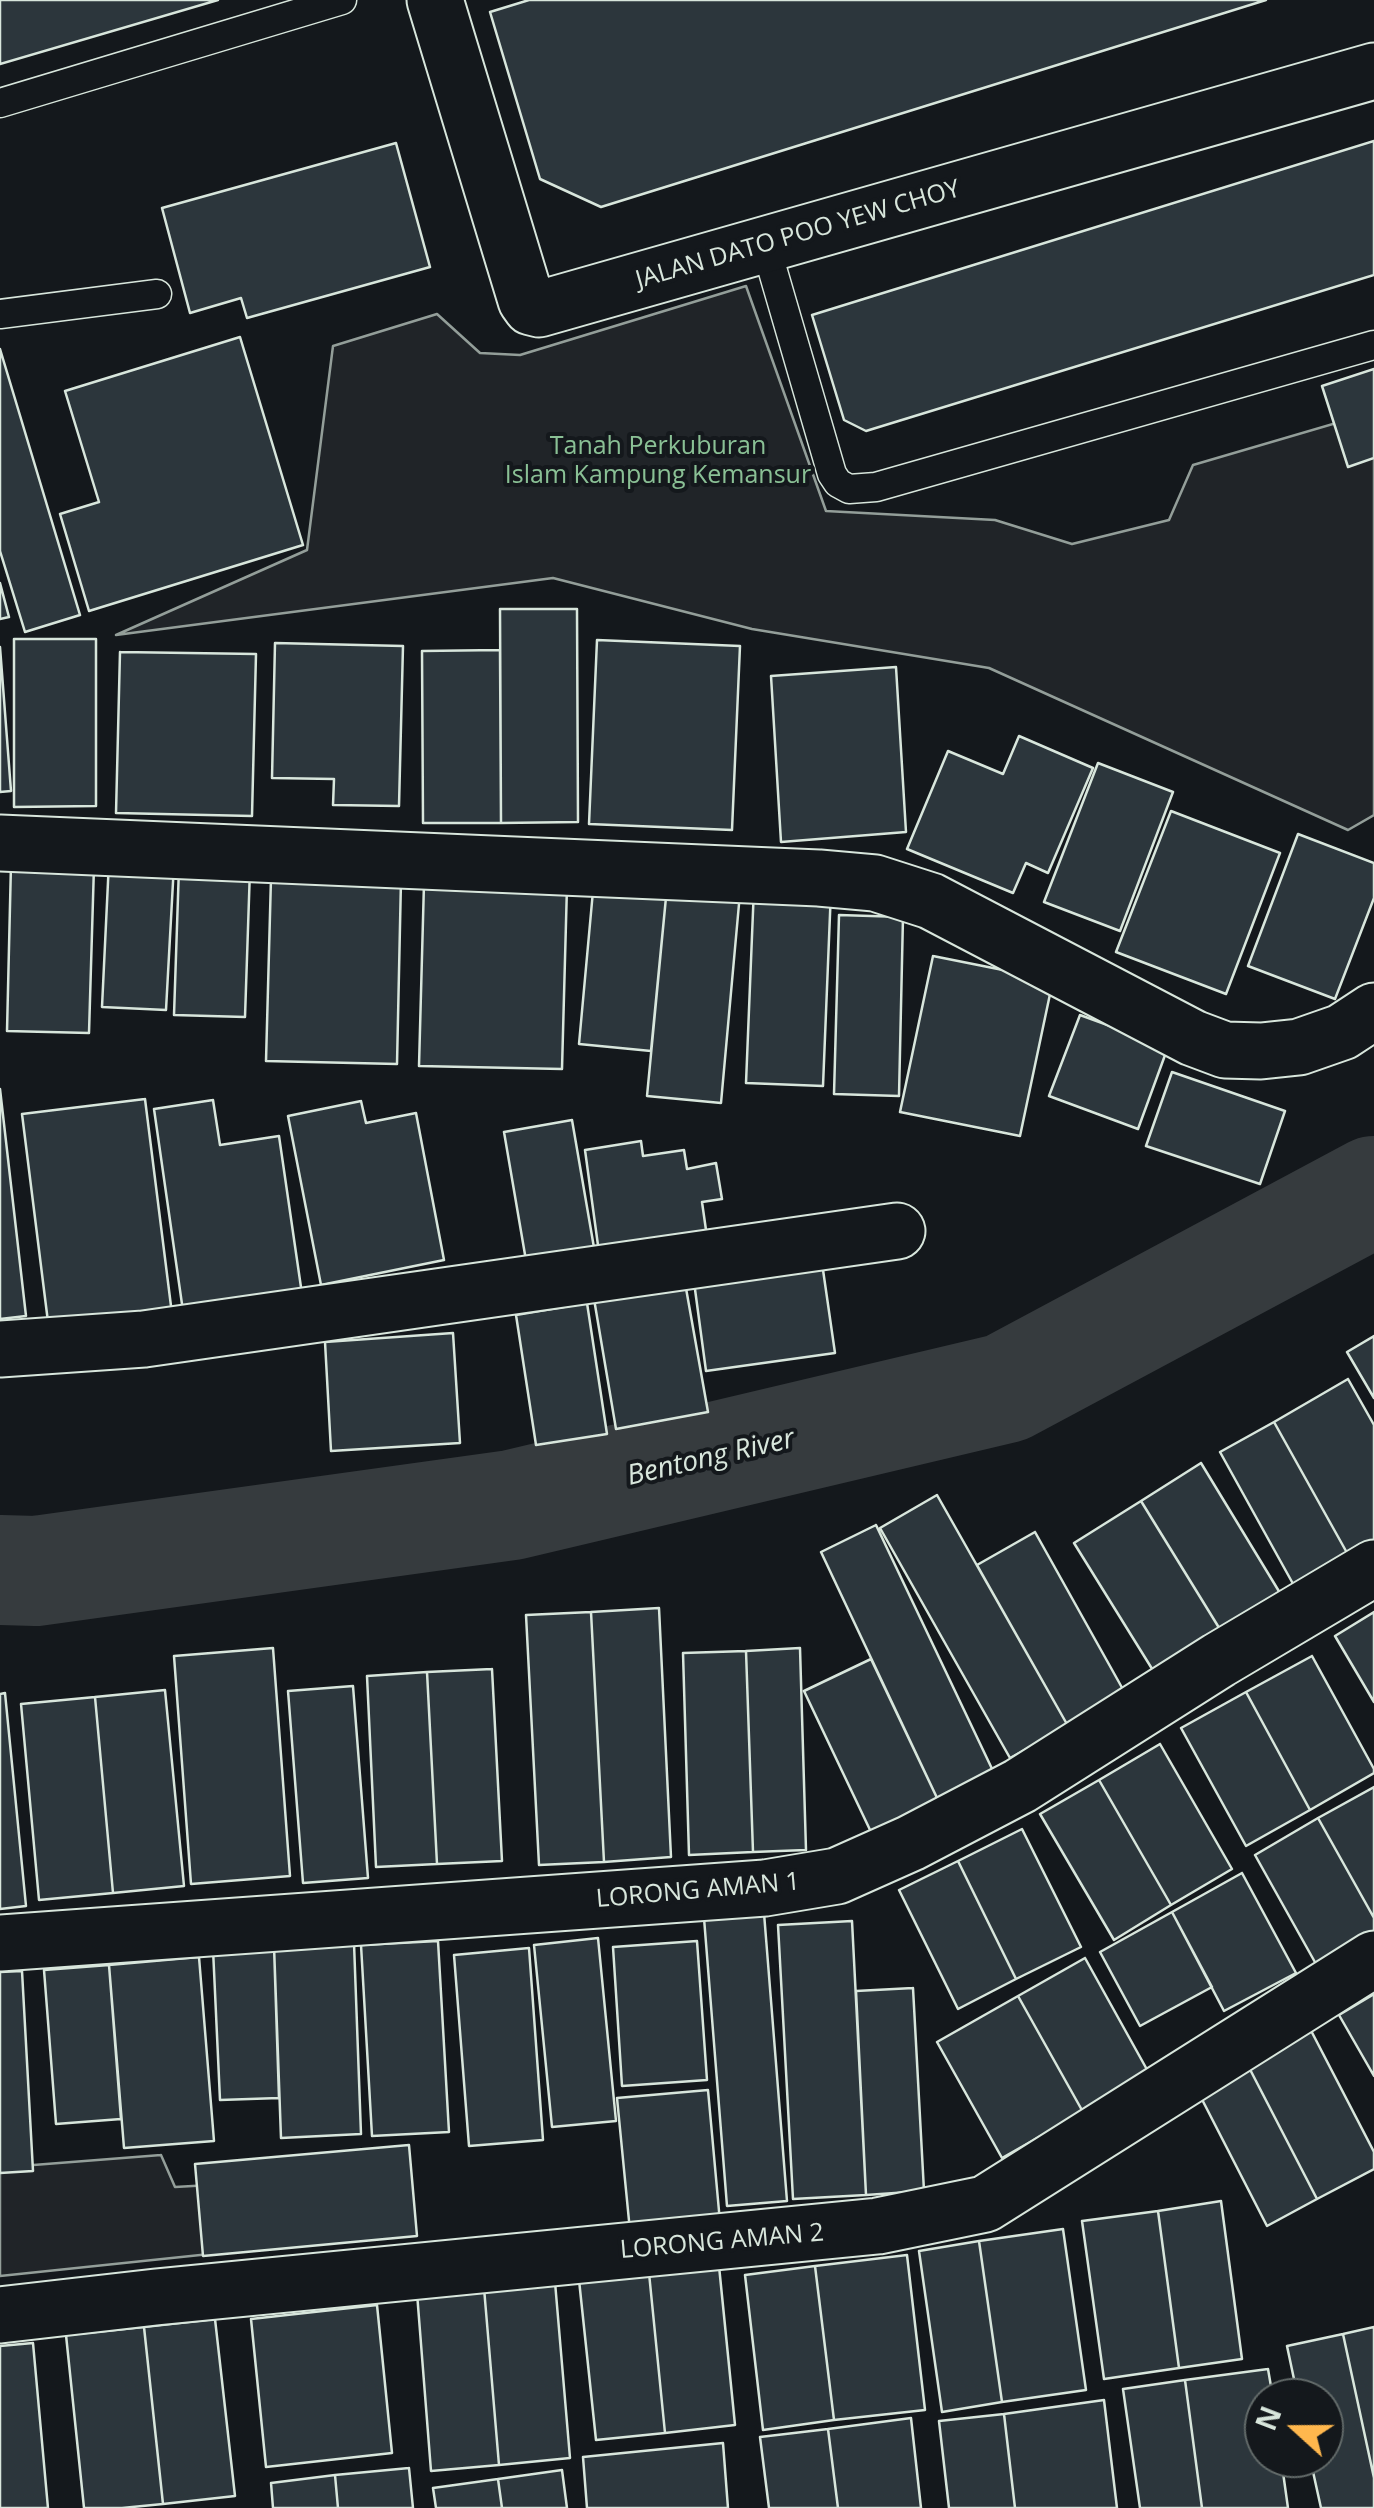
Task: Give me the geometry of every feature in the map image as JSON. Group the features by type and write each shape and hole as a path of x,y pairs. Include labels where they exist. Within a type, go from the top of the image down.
{"street":[{"name":"JALAN DATO POO YEW CHOY","path":"435,0 526,300 538,309 1374,72"},
{"path":"0,842 875,883 930,901 1193,1038 1225,1050 1300,1047 1342,1032 1374,1011"},
{"path":"0,1349 144,1340 896,1231"},
{"name":"LORONG AMAN 1","path":"0,1943 765,1888 837,1876 911,1844 1020,1786 1374,1568"},
{"name":"LORONG AMAN 2","path":"0,2315 878,2226 986,2204 1374,1958"}],"lane":[{"path":"0,103 342,0"},
{"path":"766,244 832,474 849,490 876,487 1374,345"},
{"path":"0,314 157,294"}],"green space":[{"name":"Tanah Perkuburan Islam Kampung Kemansur","path":"746,286 826,511 995,520 1072,544 1169,520 1193,465 1374,412 1374,815 1348,830 989,668 752,629 553,578 116,635 307,550 333,346 437,314 480,353 520,355"},
{"path":"161,2155 175,2187 386,2175 391,2235 0,2276 0,2170"}],"building":[{"path":"0,0 218,0 0,64"},
{"path":"529,0 1266,0 601,207 540,179 490,12"},
{"path":"1374,141 1374,275 866,431 844,420 812,315"},
{"path":"396,143 430,267 247,318 241,298 190,313 162,208"},
{"path":"240,337 303,545 89,611 60,514 99,502 65,391"},
{"path":"0,349 80,615 25,632 0,551"},
{"path":"1374,369 1374,458 1348,467 1322,386"},
{"path":"0,583 9,617 0,619"},
{"path":"500,609 577,609 578,822 501,823"},
{"path":"14,639 96,639 96,806 14,807"},
{"path":"597,640 740,646 732,830 589,824"},
{"path":"275,643 403,646 399,806 333,805 334,779 272,778"},
{"path":"0,647 11,791 0,792"},
{"path":"500,650 501,823 423,823 422,651"},
{"path":"120,652 256,654 252,816 116,813"},
{"path":"896,667 906,832 781,842 771,676"},
{"path":"1019,736 1093,768 1048,873 1026,863 1013,893 907,849 948,751 1003,774"},
{"path":"1098,763 1173,792 1120,931 1044,902"},
{"path":"1171,811 1280,853 1226,994 1116,952"},
{"path":"1298,834 1374,863 1374,898 1335,999 1248,966"},
{"path":"109,861 174,864 166,1010 102,1007"},
{"path":"11,864 94,866 89,1033 7,1031"},
{"path":"179,867 250,869 245,1017 174,1015"},
{"path":"271,878 401,880 397,1064 266,1061"},
{"path":"594,880 667,887 651,1051 579,1044"},
{"path":"424,883 567,886 562,1069 419,1066"},
{"path":"667,887 740,893 721,1103 647,1096"},
{"path":"754,887 831,890 823,1086 746,1083"},
{"path":"839,915 903,917 899,1096 834,1094"},
{"path":"933,956 1053,980 1020,1136 900,1112"},
{"path":"1080,1015 1168,1047 1138,1129 1049,1096"},
{"path":"1172,1072 1285,1111 1260,1184 1146,1146"},
{"path":"0,1089 26,1316 0,1319"},
{"path":"145,1099 172,1314 49,1330 22,1114"},
{"path":"213,1100 220,1145 279,1136 303,1301 184,1318 154,1109"},
{"path":"361,1101 366,1123 416,1113 444,1260 321,1285 288,1116"},
{"path":"572,1120 597,1265 529,1278 504,1132"},
{"path":"641,1141 643,1156 684,1150 687,1169 716,1163 722,1199 702,1202 708,1244 600,1260 585,1150"},
{"path":"820,1249 835,1353 706,1371 692,1267"},
{"path":"684,1277 708,1412 616,1429 593,1293"},
{"path":"587,1303 607,1434 536,1445 516,1315"},
{"path":"453,1333 460,1443 331,1451 325,1342"},
{"path":"1374,1336 1374,1398 1347,1352"},
{"path":"1348,1379 1374,1425 1374,1546 1351,1560 1274,1422"},
{"path":"1274,1422 1351,1560 1297,1591 1220,1452"},
{"path":"1201,1463 1280,1593 1221,1631 1141,1501"},
{"path":"937,1495 1068,1726 1010,1758 880,1528"},
{"path":"1141,1501 1221,1631 1154,1672 1074,1543"},
{"path":"876,1525 994,1773 938,1800 821,1552"},
{"path":"1035,1532 1125,1693 1068,1726 977,1565"},
{"path":"659,1608 671,1857 604,1862 591,1612"},
{"path":"591,1612 604,1862 539,1865 526,1615"},
{"path":"1374,1612 1374,1702 1335,1636"},
{"path":"273,1648 290,1876 191,1884 174,1656"},
{"path":"800,1648 806,1850 753,1852 746,1651"},
{"path":"746,1651 753,1852 689,1855 683,1653"},
{"path":"1312,1656 1374,1773 1310,1810 1246,1692"},
{"path":"871,1659 938,1800 871,1832 804,1691"},
{"path":"492,1669 502,1861 437,1864 427,1672"},
{"path":"427,1672 437,1864 376,1867 367,1676"},
{"path":"353,1686 368,1878 303,1883 288,1691"},
{"path":"165,1690 184,1886 113,1893 95,1697"},
{"path":"1246,1692 1310,1810 1246,1846 1181,1728"},
{"path":"5,1693 26,1906 0,1909 0,1694"},
{"path":"95,1697 113,1893 39,1900 21,1704"},
{"path":"1160,1744 1232,1869 1171,1905 1099,1780"},
{"path":"1099,1780 1171,1905 1114,1940 1040,1814"},
{"path":"1374,1787 1374,1918 1318,1818"},
{"path":"1318,1818 1374,1918 1374,1931 1316,1964 1255,1855"},
{"path":"1022,1829 1081,1947 1016,1979 958,1861"},
{"path":"958,1861 1016,1979 958,2009 899,1890"},
{"path":"1242,1873 1296,1973 1224,2011 1172,1912"},
{"path":"1172,1912 1212,1987 1140,2026 1100,1952"},
{"path":"764,1913 787,2201 727,2206 704,1918"},
{"path":"852,1921 866,2195 793,2199 778,1925"},
{"path":"598,1938 616,2121 552,2127 534,1945"},
{"path":"438,1941 449,2132 372,2136 361,1945"},
{"path":"697,1941 707,2080 622,2086 613,1947"},
{"path":"354,1943 361,2134 281,2138 274,1946"},
{"path":"274,1946 279,2098 220,2100 213,1949"},
{"path":"529,1948 543,2140 469,2146 454,1955"},
{"path":"199,1957 214,2141 124,2148 109,1965"},
{"path":"1085,1958 1150,2075 1083,2112 1018,1996"},
{"path":"109,1965 121,2119 56,2124 44,1970"},
{"path":"22,1971 33,2171 0,2173 0,1972"},
{"path":"913,1988 924,2191 866,2195 856,1991"},
{"path":"1374,1994 1374,2076 1339,2015"},
{"path":"1018,1996 1083,2112 1002,2158 937,2042"},
{"path":"1305,2019 1374,2152 1374,2169 1317,2199 1241,2052"},
{"path":"1241,2052 1317,2199 1267,2226 1191,2078"},
{"path":"708,2090 720,2222 630,2231 617,2098"},
{"path":"409,2145 417,2236 203,2256 195,2164"},
{"path":"1221,2201 1242,2359 1179,2368 1158,2211"},
{"path":"1158,2211 1179,2368 1104,2379 1082,2221"},
{"path":"1063,2229 1086,2390 1002,2402 979,2241"},
{"path":"979,2241 1002,2402 942,2412 919,2251"},
{"path":"907,2255 925,2410 834,2420 815,2266"},
{"path":"719,2266 735,2425 665,2433 649,2273"},
{"path":"815,2266 834,2420 763,2430 745,2275"},
{"path":"649,2273 665,2433 596,2440 579,2280"},
{"path":"555,2282 570,2458 499,2465 484,2288"},
{"path":"484,2288 499,2465 431,2471 417,2293"},
{"path":"377,2305 392,2453 266,2467 251,2319"},
{"path":"215,2319 235,2496 163,2504 144,2327"},
{"path":"144,2327 163,2504 84,2508 66,2335"},
{"path":"1374,2327 1374,2478 1343,2334"},
{"path":"1343,2334 1374,2478 1374,2508 1321,2508 1314,2478 1344,2478 1344,2378 1294,2378 1287,2346"},
{"path":"33,2343 48,2508 0,2508 0,2346"},
{"path":"1268,2369 1270,2378 1244,2378 1244,2478 1284,2478 1288,2508 1202,2508 1185,2380"},
{"path":"1185,2380 1202,2508 1140,2508 1123,2389"},
{"path":"1104,2400 1117,2508 1015,2508 1004,2414"},
{"path":"1004,2414 1015,2508 949,2508 939,2421"},
{"path":"911,2418 921,2508 838,2508 828,2429"},
{"path":"828,2429 838,2508 769,2508 760,2437"},
{"path":"723,2443 728,2508 587,2508 583,2457"},
{"path":"409,2468 413,2508 338,2508 335,2475"},
{"path":"562,2470 567,2508 502,2508 498,2479"},
{"path":"335,2475 338,2508 273,2508 271,2483"},
{"path":"498,2479 502,2508 436,2508 433,2488"}],"waterway":[{"name":"Bentong River","path":"0,1570 36,1571 512,1505 1006,1388 1374,1191"}]}
